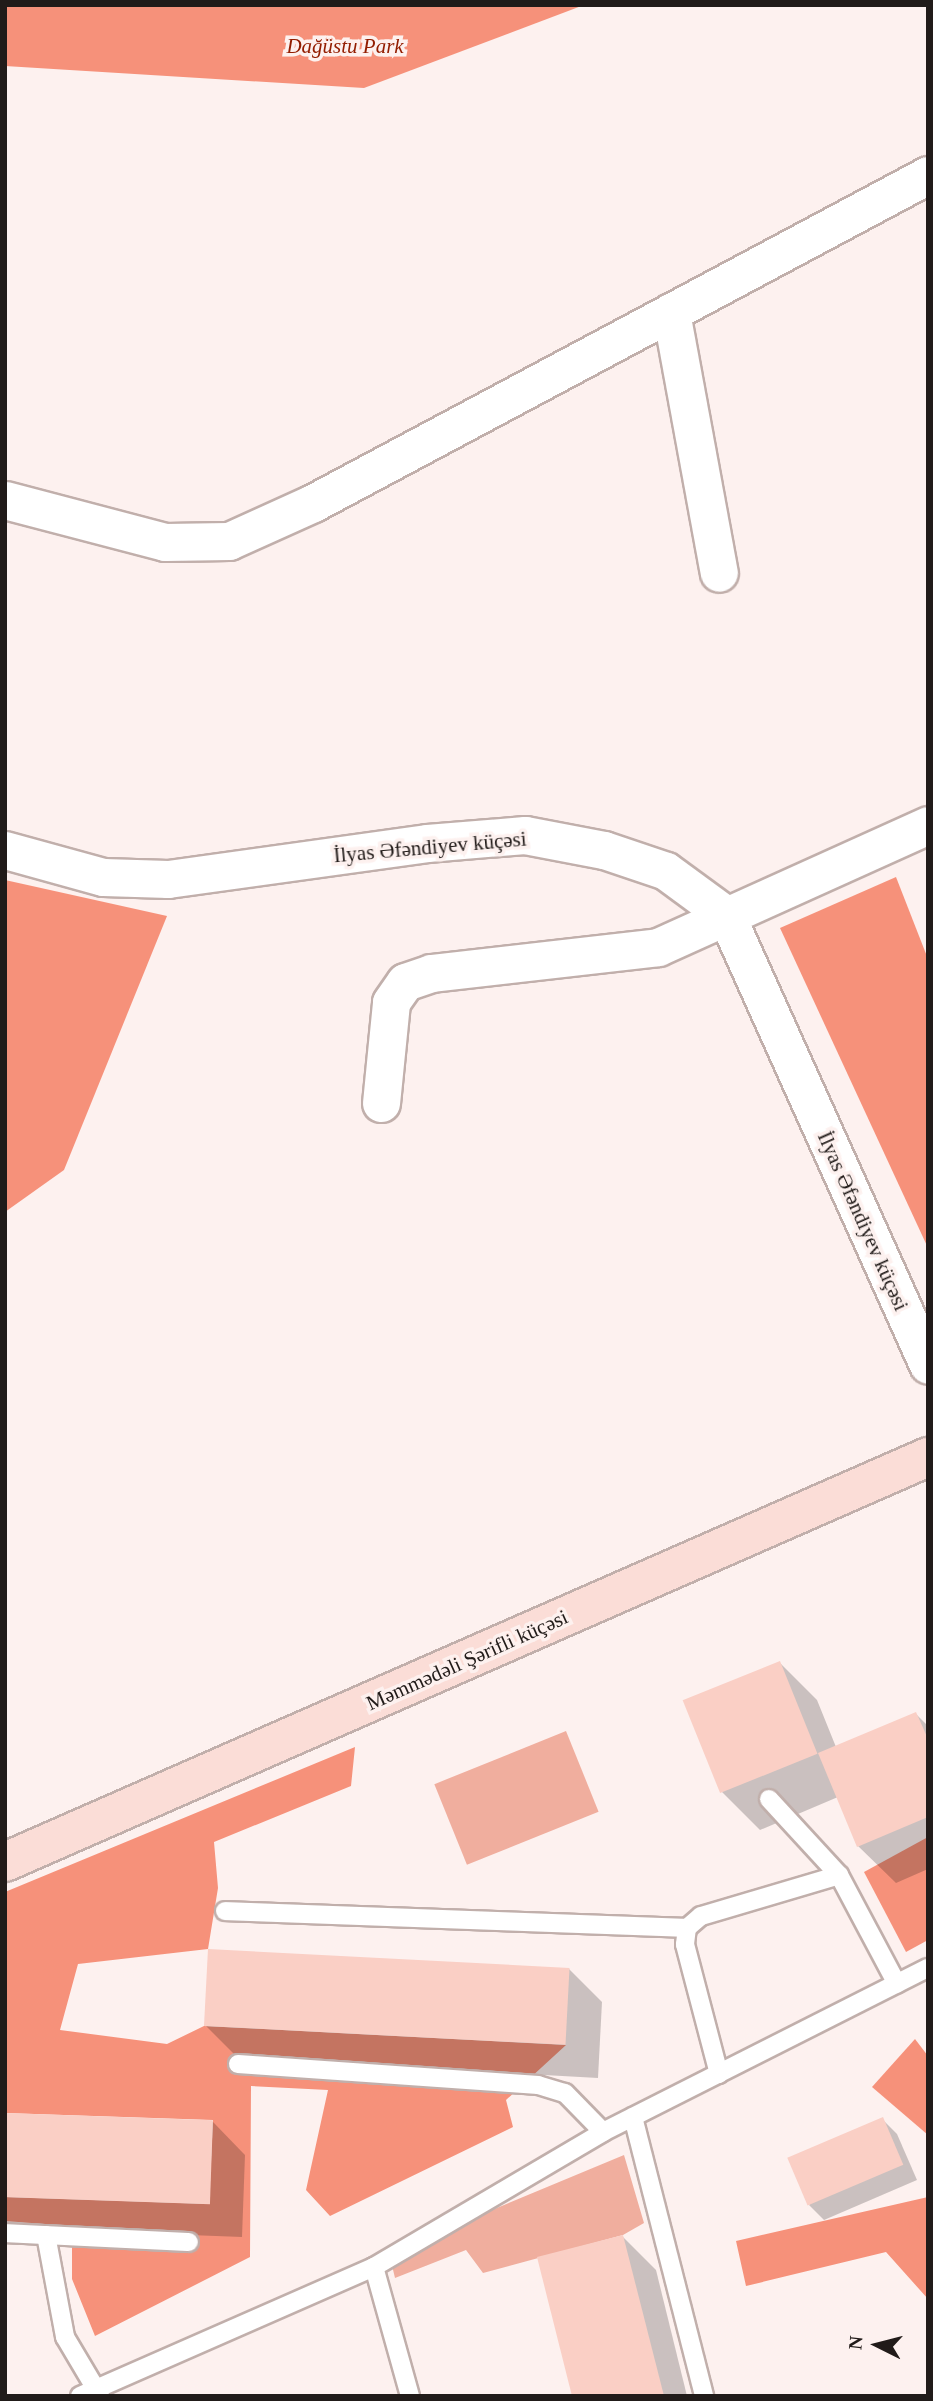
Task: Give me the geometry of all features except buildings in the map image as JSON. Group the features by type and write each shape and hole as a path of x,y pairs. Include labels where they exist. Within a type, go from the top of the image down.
{"street":[{"path":"5,500 165,542 229,541 313,503 928,175"},
{"path":"671,312 719,573"},
{"path":"381,1103 391,1002 405,982 431,973 659,947 928,825"},
{"name":"İlyas Əfəndiyev küçəsi","path":"5,850 103,877 168,879 428,843 525,835 604,850 666,871 726,915 928,1365"},
{"name":"Məmmədəli Şərifli küçəsi","path":"5,1862 928,1457"}],"lane":[{"path":"769,1799 839,1875 897,1984"},
{"path":"719,2074 685,1944 687,1928 701,1916 839,1875"},
{"path":"225,1911 687,1928"},
{"path":"46,2235 65,2337 92,2393 374,2267 603,2132 928,1968"},
{"path":"238,2064 538,2085 565,2094 603,2132"},
{"path":"633,2117 704,2396"},
{"path":"5,2233 189,2242"},
{"path":"374,2267 410,2396"}],"shaded area":[{"path":"566,1731 599,1812 467,1865 434,1784"},
{"path":"624,2155 644,2223 623,2235 483,2273 466,2250 395,2278 389,2253"}],"green space":[{"name":"Dağüstu Park","path":"5,5 584,5 364,88 5,66"},
{"path":"896,877 928,959 928,1248 780,928"},
{"path":"5,880 167,916 64,1170 5,1212"},
{"path":"355,1747 351,1786 214,1842 218,1888 208,1949 78,1964 60,2030 167,2044 204,2026 566,2045 506,2100 513,2127 330,2216 306,2190 328,2090 251,2086 250,2257 95,2336 72,2279 72,2226 5,2221 5,2197 209,2204 213,2120 5,2113 5,1892"},
{"path":"928,1837 928,1940 906,1952 864,1872"},
{"path":"915,2039 928,2056 928,2135 872,2087"},
{"path":"928,2197 928,2299 886,2252 746,2286 736,2241"}]}
